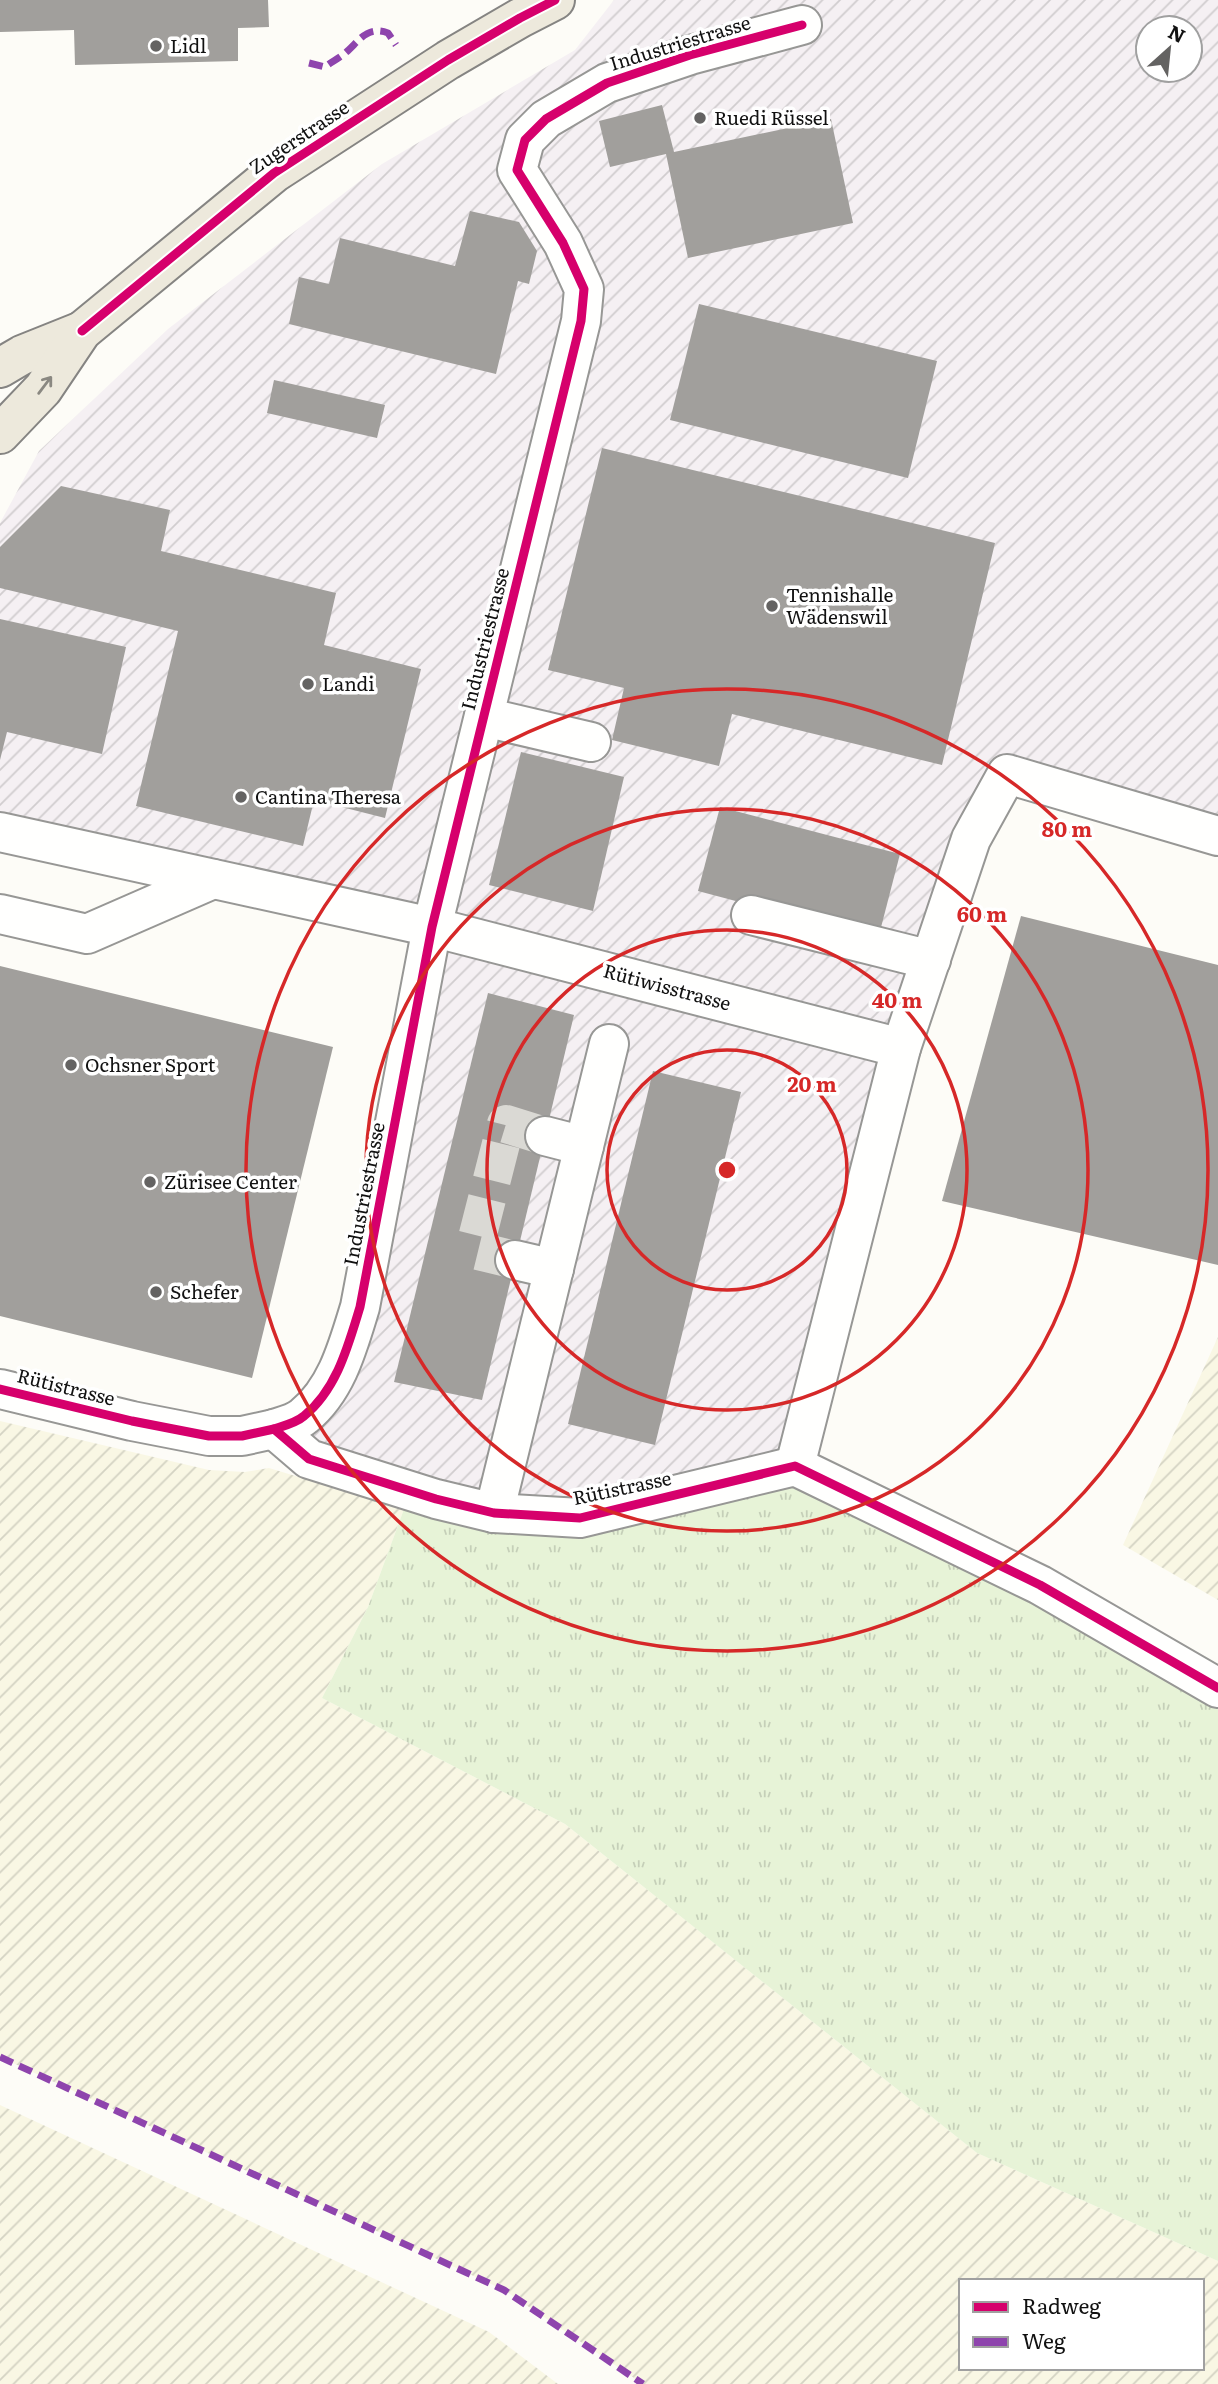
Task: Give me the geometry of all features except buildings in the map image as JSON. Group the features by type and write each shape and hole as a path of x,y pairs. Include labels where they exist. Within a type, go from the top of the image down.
{"main road":[{"name":"Zugerstrasse","path":"0,434 43,389 82,331 274,173 448,60 555,0"},
{"name":"Zugerstrasse","path":"0,368 22,355 82,331"}],"street":[{"name":"Industriestrasse","path":"274,1429 302,1418 325,1395 346,1355 360,1307 432,927 582,310 584,289 563,243 517,170 525,140 546,119 607,83 690,55 802,25"},
{"path":"484,718 591,742"},
{"path":"1218,836 1007,774 971,839 901,1048 795,1466 1040,1585 1218,1688"},
{"path":"0,832 432,927"},
{"path":"0,914 87,934 213,879"},
{"path":"751,915 931,960"},
{"name":"Rütiwisstrasse","path":"432,927 901,1048"},
{"path":"494,1513 609,1044"},
{"path":"545,1136 584,1146"},
{"path":"515,1260 554,1269"},
{"name":"Rütistrasse","path":"0,1389 132,1421 208,1436 242,1436 274,1429 309,1460 436,1499 494,1513 580,1518 795,1466"}],"shaded area":[{"path":"614,0 1218,0 1218,836 1008,774 971,839 795,1466 494,1513 274,1429 325,1395 432,927 0,844 0,523 39,451 168,329 382,164 575,50"},
{"path":"1218,1337 1218,1600 1123,1545"},
{"path":"0,1421 209,1470 245,1472 269,1468 404,1509 368,1607 322,1698 565,1824 977,2153 1218,2261 1218,2384 643,2384 504,2290 0,2057"},
{"path":"0,2105 489,2332 558,2384 0,2384"}],"green space":[{"path":"795,1466 1218,1688 1218,2261 977,2153 565,1824 322,1698 368,1607 404,1509 436,1499 494,1513"}],"tunnel":[{"path":"515,1260 474,1250 506,1124 545,1136"}],"marked path":[{"path":"309,63 325,67 363,36 374,31 388,33 396,45"},
{"path":"0,2057 504,2290 643,2384"}],"cycle path":[{"path":"82,331 274,173 448,60 555,0"},
{"path":"274,1429 301,1418 325,1393 340,1366 360,1307 432,927 581,321 584,289 563,243 517,170 525,140 546,119 607,83 690,55 802,25"},
{"path":"0,1389 132,1421 209,1436 242,1436 274,1429 309,1459 436,1499 494,1513 580,1518 795,1466 1040,1585 1218,1688"}],"place":[{"name":"Lidl","path":"156,46"},
{"name":"Ruedi Rüssel","path":"700,118"},
{"name":"Tennishalle Wädenswil","path":"772,606"},
{"name":"Landi","path":"308,684"},
{"name":"Cantina Theresa","path":"241,797"},
{"name":"Ochsner Sport","path":"71,1065"},
{"name":"Zürisee Center","path":"150,1182"},
{"name":"Schefer","path":"156,1292"}]}
